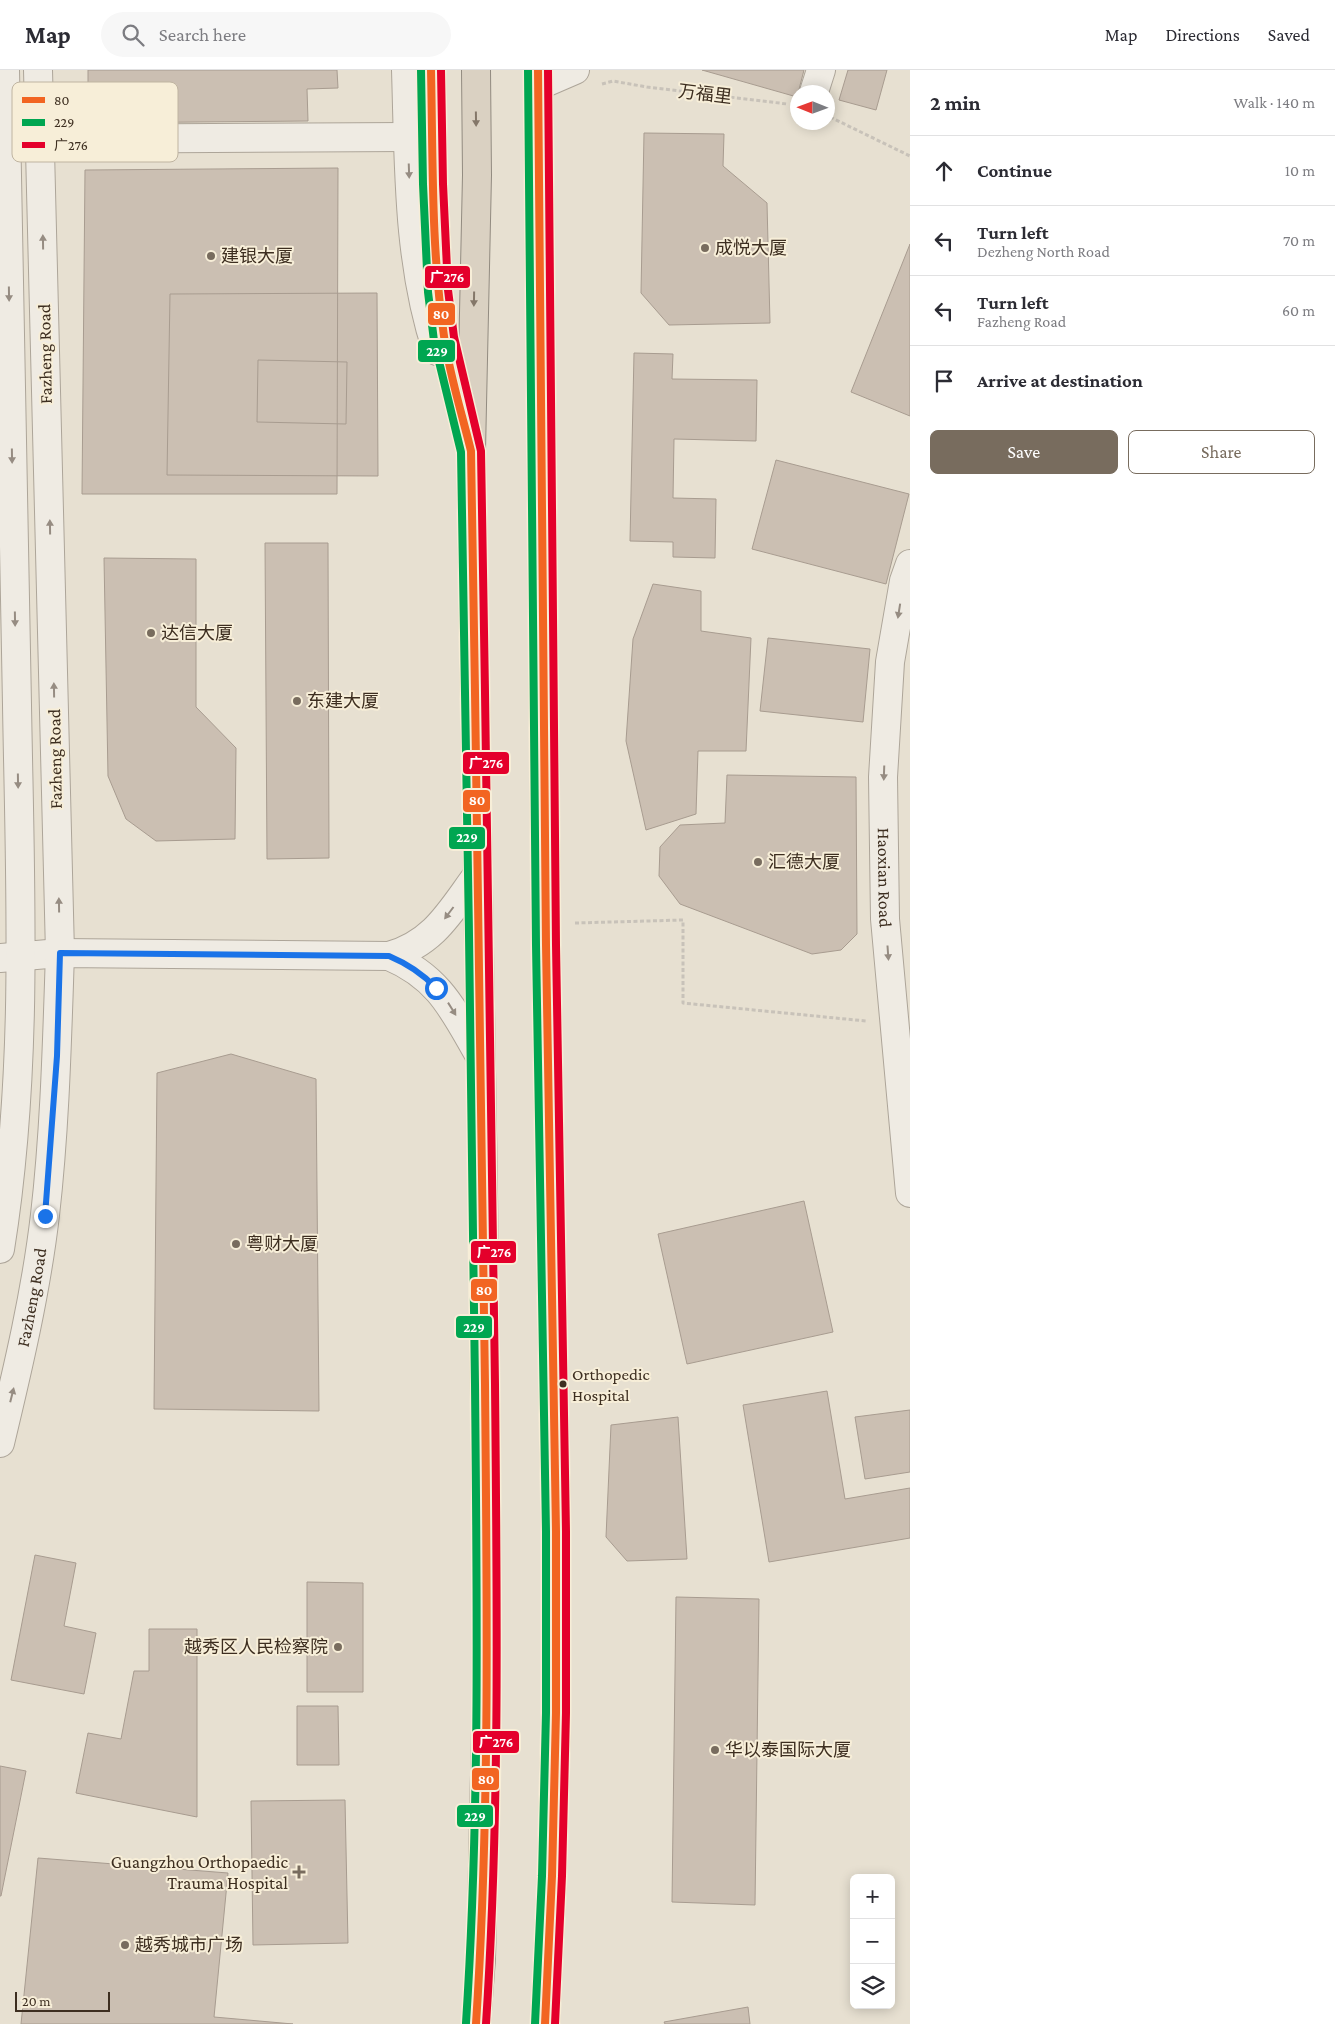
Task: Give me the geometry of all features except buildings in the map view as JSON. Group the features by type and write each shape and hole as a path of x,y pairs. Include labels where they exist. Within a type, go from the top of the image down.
{"highway":[{"path":"431,70 433,184 438,291 444,340 471,450"},
{"path":"476,70 477,175 471,450 481,1058 486,1721 481,1958 476,2024"},
{"path":"538,78 546,924 556,1532 556,1713 552,1876 545,2024"}],"street":[{"name":"Fazheng Road","path":"0,1249 15,1127 11,957 5,70"},
{"path":"406,70 410,192 424,302 436,348 471,450"},
{"path":"538,78 575,70"},
{"path":"816,85 821,70"},
{"path":"178,138 408,137"},
{"name":"Fazheng Road","path":"0,1442 24,1343 45,1216 57,1056 60,953 41,162"},
{"name":"Haoxian Road","path":"910,564 904,581 890,662 883,777 886,919 894,1024 903,1056 910,1193"},
{"path":"11,957 60,953 389,956 404,952 420,943 430,934 478,874"},
{"path":"389,956 406,963 422,973 436,988 448,1002 481,1058"}],"path":[{"name":"万福里","path":"613,81 647,87 788,104"},
{"path":"835,119 910,156"},
{"path":"546,924 683,920 683,1003 894,1024"}],"transit line":[{"name":"229","path":"421,70 423,184 428,292 434,341 461,452 477,1624 474,1863 466,2023"},
{"name":"80","path":"431,70 433,203 440,303 449,364 471,451 487,1624 484,1864 476,2024"},
{"name":"广276","path":"441,70 443,184 448,290 454,337 481,451 497,1624 494,1864 486,2024"},
{"name":"229","path":"528,70 536,945 546,1531 546,1713 542,1876 535,2024"},
{"name":"80","path":"538,70 546,945 556,1531 556,1713 552,1876 545,2024"},
{"name":"广276","path":"548,70 556,945 566,1531 566,1713 562,1876 555,2024"}],"place":[{"name":"成悦大厦","path":"705,248"},
{"name":"建银大厦","path":"211,256"},
{"name":"达信大厦","path":"151,633"},
{"name":"东建大厦","path":"297,701"},
{"name":"汇德大厦","path":"758,862"},
{"name":"粤财大厦","path":"236,1244"},
{"name":"Orthopedic Hospital","path":"563,1384"},
{"name":"越秀区人民检察院","path":"338,1647"},
{"name":"华以泰国际大厦","path":"715,1750"},
{"name":"Guangzhou Orthopaedic Trauma Hospital","path":"299,1872"},
{"name":"越秀城市广场","path":"125,1945"}],"route":[{"path":"45,1216 57,1056 60,953 389,956 406,963 422,973 436,988"}]}
